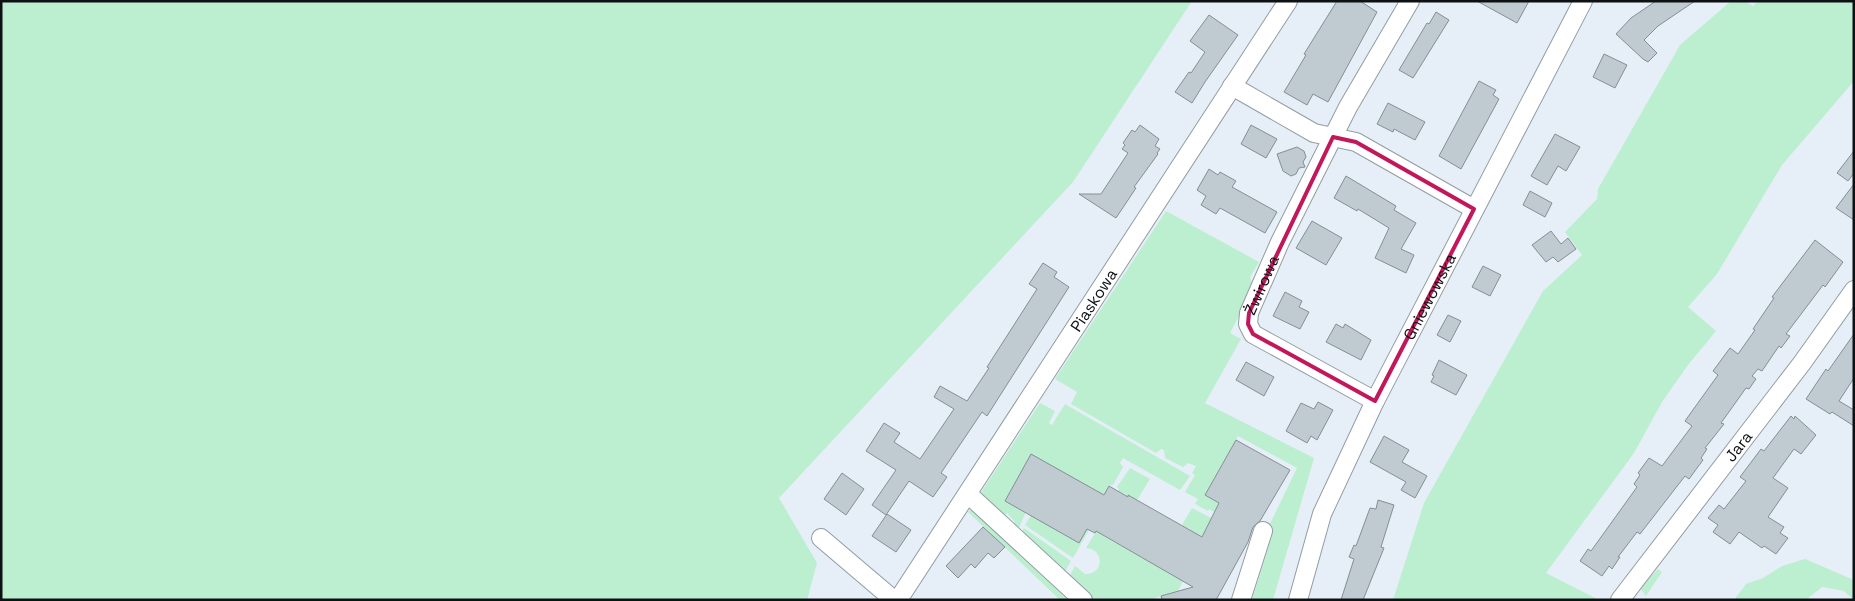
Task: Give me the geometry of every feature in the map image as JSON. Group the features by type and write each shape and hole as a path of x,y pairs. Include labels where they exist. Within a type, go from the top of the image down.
{"street":[{"name":"Piaskowa","path":"896,600 968,494 1288,1"},
{"name":"Żwirowa","path":"1375,401 1253,334 1248,324 1249,313 1280,242 1348,107 1410,1"},
{"name":"Gniewowska","path":"1298,600 1322,514 1375,401 1583,1"},
{"path":"1232,86 1314,133 1356,142 1474,209"},
{"name":"Jara","path":"1620,600 1802,363 1854,290"},
{"path":"968,494 1083,600"},
{"path":"1241,600 1263,532"},
{"path":"822,538 896,600"}],"highlighted area":[{"path":"1333,137 1356,142 1474,209 1375,401 1253,334 1248,324 1249,313"}],"green space":[{"path":"1,1 1192,1 1073,182 779,498 817,563 807,600 1,600"},
{"path":"1731,1 1745,1 1753,6 1758,1 1854,1 1854,81 1782,165 1717,274 1688,307 1716,331 1688,365 1662,402 1634,453 1546,573 1599,600 1393,600 1424,503 1543,291 1582,255 1565,232 1597,199 1598,189 1680,45"},
{"path":"1166,211 1259,262 1250,277 1254,288 1230,333 1241,339 1205,403 1314,458 1273,600 1252,600 1272,536 1266,532 1297,468 1238,436 1205,494 1219,503 1214,512 1209,509 1208,511 1195,504 1198,499 1185,492 1195,475 1192,473 1196,466 1188,463 1183,467 1165,458 1164,450 1161,449 1156,453 1071,404 1077,392 1055,379"},
{"path":"1040,403 1055,411 1049,423 1052,425 1065,404 1190,476 1180,490 1123,458 1120,463 1123,467 1113,485 1110,485 1104,495 1014,484 1010,492 1026,512 1018,530 1012,526 1015,522 1007,513 1004,516 980,494"},
{"path":"1130,468 1150,479 1137,500 1118,491 1117,487"},
{"path":"1192,508 1217,521 1207,540 1182,525"},
{"path":"970,510 974,511 1060,585 1062,595 1068,600 1060,600 968,512"},
{"path":"1031,515 1089,530 1073,558 1025,525"},
{"path":"1024,528 1071,561 1063,575 1021,534"},
{"path":"1097,530 1105,537 1183,581 1178,591 1148,600 1090,600 1068,579 1075,566 1085,574 1091,573 1099,566 1100,562 1097,553 1092,549 1086,548"},
{"path":"1805,559 1854,580 1854,600 1844,591 1822,587 1806,600 1734,600 1746,584 1763,578 1782,566"},
{"path":"1658,569 1662,572 1646,596 1640,588"}],"building":[{"path":"1337,1 1360,1 1377,12 1328,102 1313,94 1307,105 1284,92 1306,55 1304,54"},
{"path":"1477,1 1529,1 1517,23"},
{"path":"1656,1 1695,1 1658,26 1644,40 1657,53 1648,62 1616,34 1631,18"},
{"path":"1436,12 1449,20 1413,78 1399,70 1427,23 1429,24"},
{"path":"1209,15 1238,35 1192,103 1175,92 1205,52 1190,41"},
{"path":"1604,54 1627,65 1615,88 1593,77"},
{"path":"1479,81 1496,90 1493,95 1499,99 1461,169 1439,156"},
{"path":"1388,103 1425,122 1415,140 1394,129 1393,132 1377,124"},
{"path":"1140,125 1159,139 1155,146 1160,149 1116,218 1079,194 1101,194 1128,153 1122,149 1125,145 1123,143 1132,130 1135,132"},
{"path":"1251,125 1277,139 1266,158 1241,144"},
{"path":"1555,134 1580,147 1566,171 1558,166 1547,185 1531,176"},
{"path":"1297,147 1304,151 1306,157 1303,162 1305,167 1299,168 1296,174 1291,176 1283,171 1277,154"},
{"path":"1854,151 1854,173 1848,181 1837,173"},
{"path":"1209,169 1218,175 1220,172 1236,181 1232,187 1277,212 1265,233 1220,208 1216,214 1201,205 1206,196 1197,190"},
{"path":"1346,176 1396,206 1394,210 1416,223 1401,249 1414,255 1406,273 1375,258 1389,228 1358,209 1357,211 1334,198"},
{"path":"1854,184 1854,220 1836,208"},
{"path":"1530,191 1552,203 1545,217 1523,205"},
{"path":"1312,221 1342,238 1326,265 1296,248"},
{"path":"1551,231 1561,244 1568,238 1576,249 1558,262 1553,257 1546,262 1532,245"},
{"path":"1815,240 1843,262 1786,334 1790,336 1781,348 1779,346 1762,371 1758,369 1752,376 1756,379 1749,389 1746,388 1721,423 1724,424 1705,448 1707,449 1701,458 1703,460 1689,479 1685,476 1640,534 1637,532 1618,557 1620,557 1612,569 1609,566 1602,576 1580,561 1588,549 1591,551 1637,487 1634,484 1640,475 1638,473 1649,458 1662,466 1692,426 1685,421 1718,375 1713,371 1730,348 1738,354 1755,330 1753,329 1774,298 1772,297"},
{"path":"1043,263 1057,272 1054,277 1069,287 987,416 982,412 941,473 947,477 933,497 909,481 886,515 872,505 896,470 866,451 884,423 900,433 894,442 920,459 954,409 934,397 940,386 967,401 1037,289 1029,284"},
{"path":"1483,266 1501,275 1490,296 1472,287"},
{"path":"1285,292 1302,301 1299,307 1309,312 1300,329 1273,316"},
{"path":"1448,315 1461,321 1450,342 1437,335"},
{"path":"1336,324 1343,328 1345,324 1371,340 1361,360 1326,342"},
{"path":"1854,334 1854,378 1839,401 1854,410 1854,426 1806,399 1826,369 1828,371"},
{"path":"1439,360 1467,375 1456,395 1431,382"},
{"path":"1246,362 1274,377 1264,396 1236,380"},
{"path":"1318,402 1333,410 1317,440 1311,436 1307,443 1286,431 1301,403 1314,409"},
{"path":"1791,416 1794,419 1795,416 1816,435 1801,454 1794,449 1773,478 1788,488 1768,517 1784,527 1780,533 1788,538 1776,554 1764,546 1762,548 1739,532 1730,544 1713,532 1718,525 1708,518 1719,505 1724,509 1746,481 1740,477 1761,449 1764,451"},
{"path":"1384,436 1409,450 1402,462 1427,476 1415,498 1401,490 1406,482 1370,462"},
{"path":"1236,440 1290,470 1260,521 1253,527 1248,542 1216,600 1162,600 1161,596 1193,587 1096,531 1095,533 1087,529 1079,543 1005,501 1031,454 1104,495 1109,486 1128,497 1128,495 1202,537 1219,503 1205,495"},
{"path":"842,473 864,489 846,515 824,499"},
{"path":"1378,500 1394,505 1381,547 1384,548 1363,600 1341,600 1354,559 1349,557 1354,545 1356,546 1370,508 1376,509"},
{"path":"887,514 911,530 896,552 872,536"},
{"path":"983,527 1005,547 994,558 988,553 975,568 971,564 958,578 946,566"}]}
